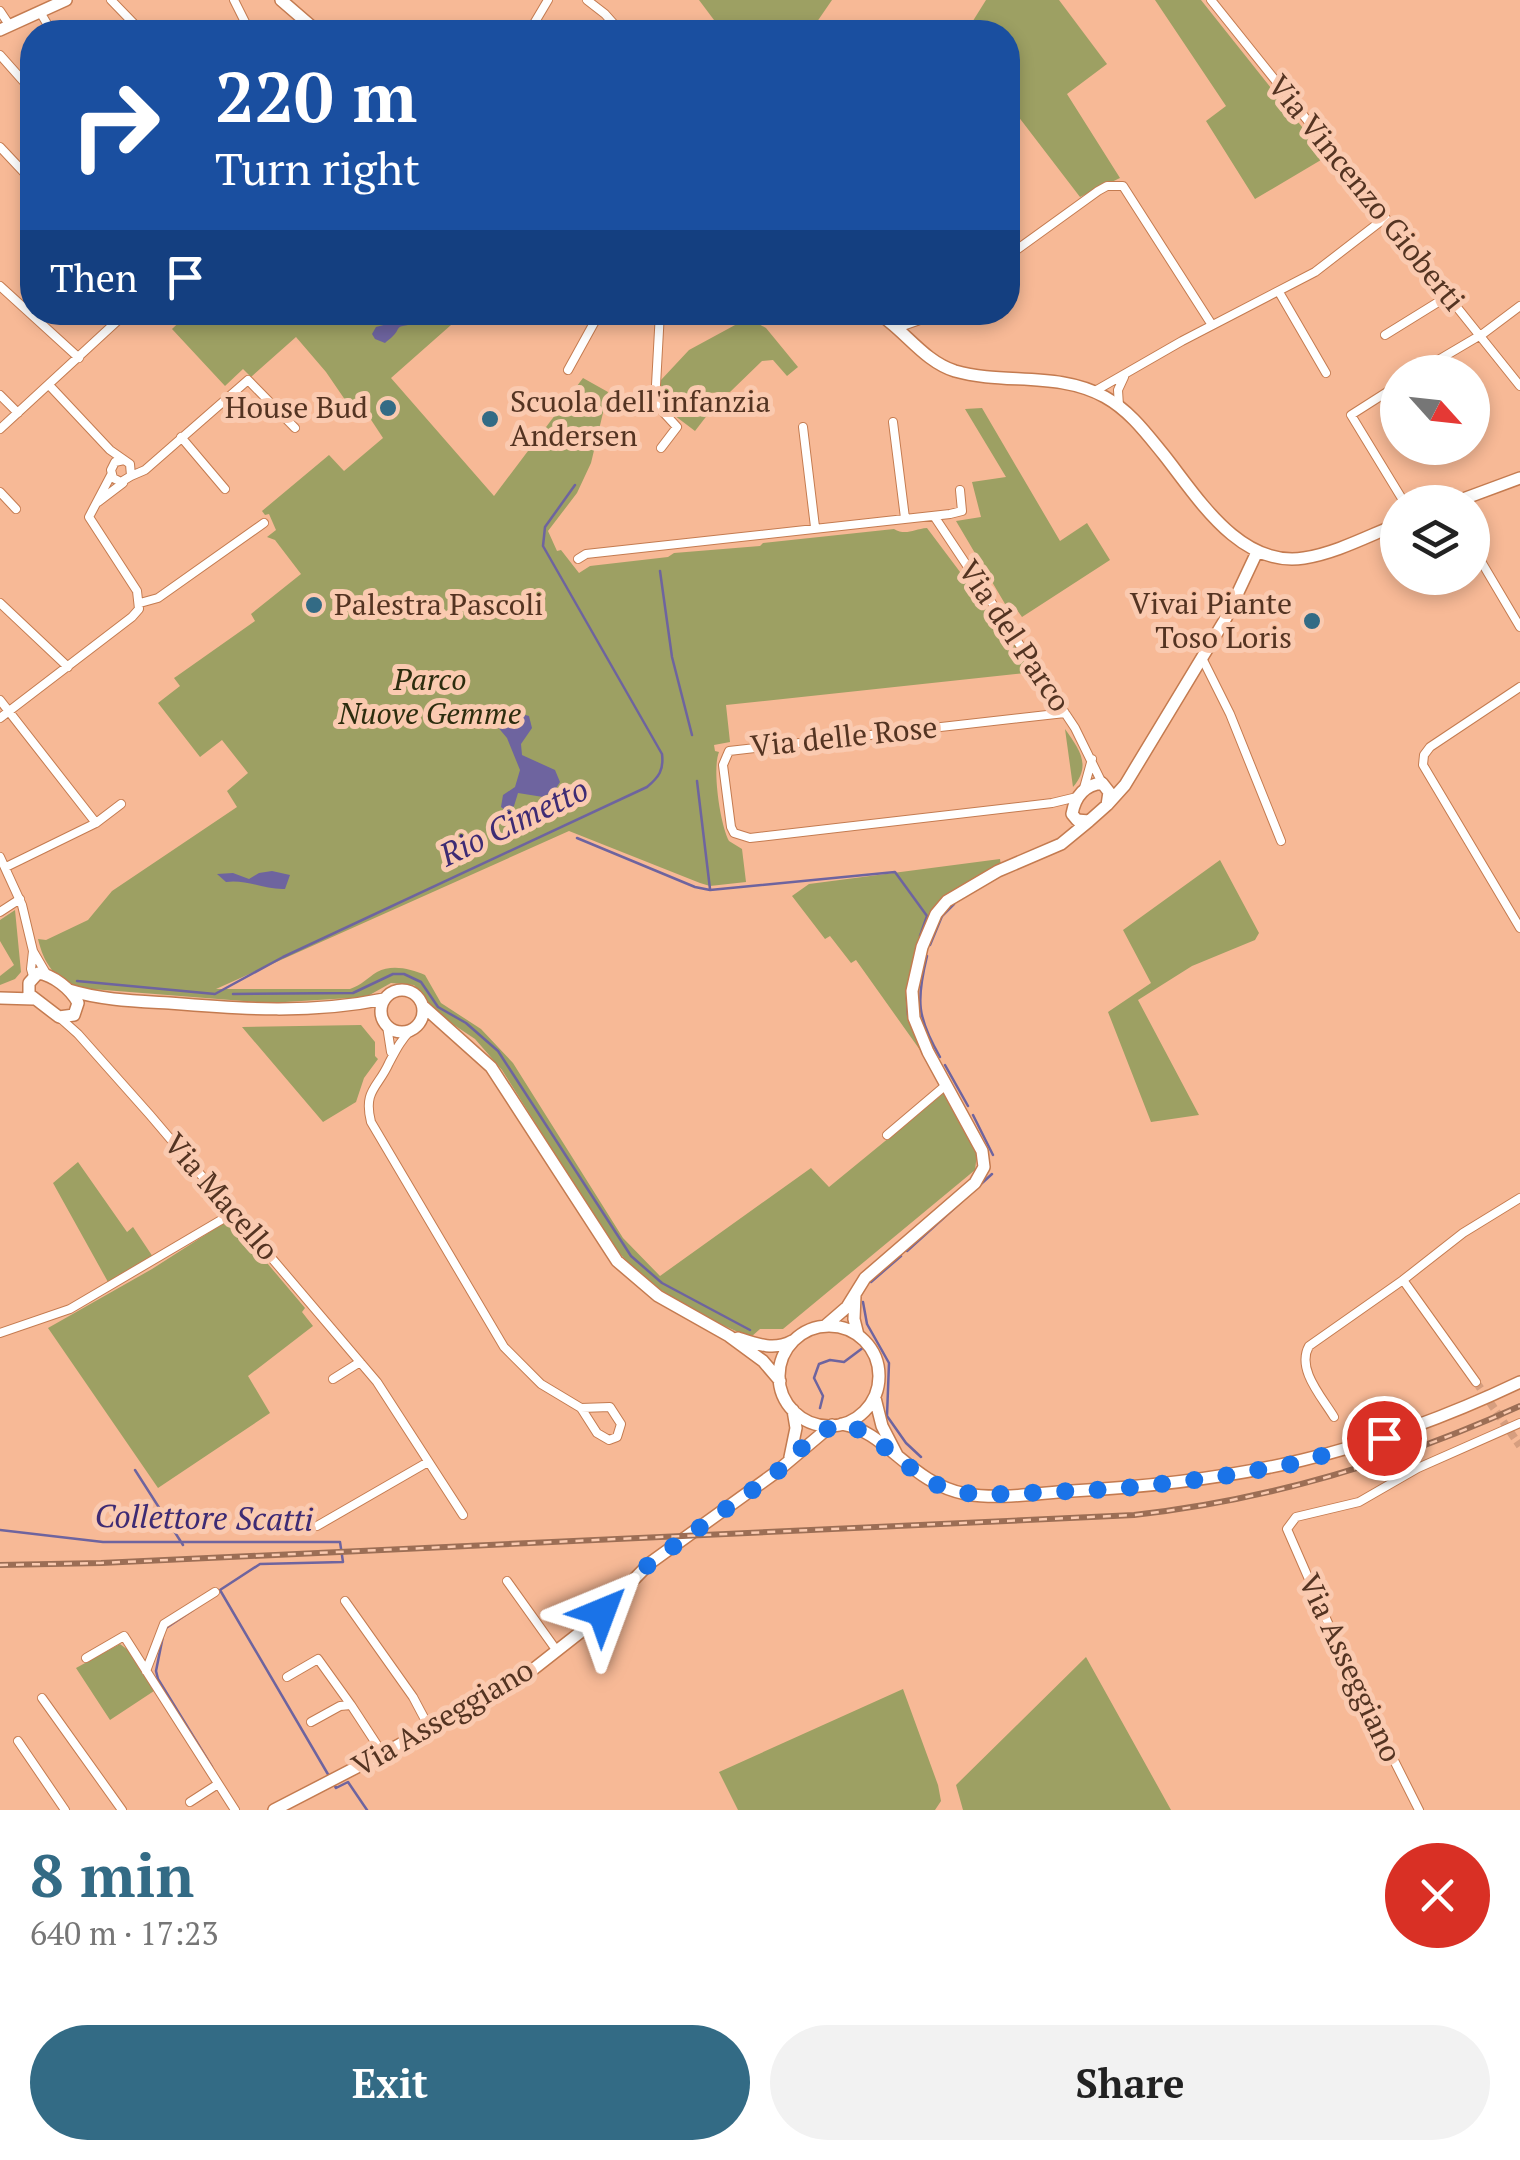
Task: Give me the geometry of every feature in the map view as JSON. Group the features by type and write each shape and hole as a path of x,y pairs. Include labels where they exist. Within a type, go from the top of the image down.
{"street":[{"path":"22,20 66,0"},
{"path":"111,0 130,20"},
{"path":"281,0 304,20"},
{"path":"587,0 610,20"},
{"name":"Via Vincenzo Gioberti","path":"1211,0 1520,386"},
{"path":"0,10 5,28"},
{"path":"40,12 45,20"},
{"path":"0,54 20,77"},
{"path":"0,147 20,168"},
{"path":"1020,247 1098,190 1123,186 1212,325"},
{"path":"1094,392 1315,272 1385,218"},
{"path":"0,286 20,304"},
{"path":"1278,292 1326,373"},
{"path":"1385,335 1448,296"},
{"path":"1447,355 1520,306"},
{"path":"43,325 79,358"},
{"path":"0,429 114,325"},
{"path":"568,370 593,325"},
{"path":"659,325 655,403 677,427 661,448"},
{"path":"894,325 935,362 957,372 1069,384 1119,406 1136,420 1222,524 1256,552 1276,558 1308,558 1380,531"},
{"path":"898,328 906,325"},
{"path":"1119,406 1118,390 1124,377"},
{"path":"91,508 248,380 295,428"},
{"path":"49,385 132,468 128,479"},
{"path":"0,395 18,413"},
{"path":"1380,397 1352,415 1380,462"},
{"path":"893,422 905,518"},
{"path":"803,426 815,528"},
{"path":"182,437 226,489"},
{"path":"110,450 117,481 128,479"},
{"path":"126,461 142,466 153,461"},
{"path":"0,718 132,618 140,602 89,516 112,470 126,461"},
{"path":"1490,491 1519,481"},
{"path":"578,559 586,554 962,511 960,490"},
{"path":"0,492 16,509"},
{"name":"Via del Parco","path":"934,516 1065,712 1104,785"},
{"path":"140,602 158,598 264,523"},
{"path":"825,1326 847,1307 864,1278 980,1176 982,1152 913,1012 912,990 930,925 947,901 998,871 1062,844 1107,805 1202,658 1236,599 1256,552"},
{"path":"1490,577 1520,628"},
{"path":"0,603 68,667"},
{"path":"1202,658 1230,714 1282,841"},
{"path":"1520,687 1430,747 1423,765 1520,928"},
{"path":"0,700 96,823"},
{"name":"Via delle Rose","path":"1065,712 728,750 724,765 731,827 734,833 750,838 1052,803 1080,794"},
{"path":"1029,858 1066,834 1092,758"},
{"path":"1080,794 1129,776"},
{"path":"1104,785 1110,798 1107,805"},
{"path":"1052,803 1080,822 1088,821"},
{"path":"6,868 96,823 121,804"},
{"path":"0,857 20,899 33,951 36,978 29,994 59,1017 108,998"},
{"path":"0,912 20,899"},
{"path":"0,996 36,978 108,998 242,1009 343,1008 367,1012 398,1032 448,1028"},
{"path":"69,990 76,999 76,1012"},
{"path":"343,1008 384,999 394,991 406,990 418,996 424,1007 491,1067 616,1261 658,1296 729,1336 763,1361 780,1381"},
{"path":"0,996 34,999"},
{"path":"384,999 381,1010 392,1056"},
{"path":"424,1007 369,1098 368,1112 376,1133 504,1347 541,1384 581,1408 600,1438 617,1437 621,1424 610,1407 581,1408"},
{"name":"Via Macello","path":"76,1012 78,1034"},
{"name":"Via Macello","path":"59,1017 78,1034 377,1382 463,1515"},
{"path":"888,1134 946,1085"},
{"path":"1334,1417 1306,1370 1304,1354 1316,1338 1520,1198"},
{"path":"0,1333 70,1309 233,1213"},
{"path":"1403,1280 1476,1382"},
{"path":"856,1291 854,1319 858,1335"},
{"path":"729,1336 764,1346 780,1346 825,1326 846,1328 858,1335 876,1356 879,1369 875,1396 882,1426 899,1458"},
{"path":"796,1339 781,1363 780,1381 793,1410 815,1424 852,1426 934,1484 978,1495 1117,1489 1293,1464 1430,1422 1520,1382"},
{"path":"333,1379 360,1362"},
{"name":"Via Asseggiano","path":"274,1810 430,1729 527,1673 587,1627 650,1563 775,1474 790,1457 837,1425 862,1414 875,1396"},
{"path":"790,1457 796,1428 793,1410"},
{"name":"Via Asseggiano","path":"1419,1810 1327,1624 1289,1538 1288,1524 1296,1517 1359,1502 1418,1468 1520,1423"},
{"path":"317,1526 428,1462"},
{"name":"Via Asseggiano","path":"507,1582 557,1652"},
{"path":"146,1671 164,1624 214,1592"},
{"path":"345,1601 430,1729"},
{"path":"86,1658 124,1636 235,1810"},
{"path":"286,1676 318,1659 383,1754"},
{"path":"42,1698 122,1810"},
{"path":"311,1722 340,1706 351,1705"},
{"path":"18,1740 65,1810"},
{"path":"190,1802 218,1784"}],"green space":[{"path":"699,0 832,0 818,20 714,20"},
{"path":"986,0 1059,0 1107,64 1067,94 1120,178 1080,197 1020,119 1020,20 974,20"},
{"path":"1155,0 1201,0 1326,157 1255,199 1206,121 1226,106"},
{"name":"Parco Nuove Gemme","path":"176,325 451,325 391,378 494,496 583,378 608,392 591,463 577,493 548,531 557,551 561,550 579,573 590,566 668,557 674,553 927,528 1035,672 726,705 730,742 714,745 719,752 718,796 729,841 742,849 746,882 710,886 569,831 216,989 350,989 389,968 425,975 441,1003 481,1029 513,1063 623,1238 660,1276 811,1168 829,1187 945,1092 977,1154 975,1170 783,1329 760,1329 751,1337 692,1310 639,1273 610,1242 502,1070 475,1039 436,1013 414,985 391,983 366,997 269,1003 79,988 63,980 47,963 38,939 46,940 88,920 112,891 237,807 227,791 248,773 222,740 200,757 158,703 180,686 174,678 255,621 251,614 301,574 275,540 267,537 276,530 269,514 262,511 329,455 344,471 383,438 362,406 352,410 296,337 251,377 243,369 225,386 172,329"},
{"path":"735,325 761,325 798,367 787,376 773,360 762,361 730,392 706,393 715,405 695,431 658,403 661,380 689,350"},
{"path":"982,408 1060,541 1087,523 1110,560 1022,617 1017,610 1011,614 956,521 981,517 972,482 1006,477 965,409"},
{"path":"1065,729 1083,764 1073,787"},
{"path":"1000,859 1001,866 955,895 933,925 913,996 925,1057 856,960 851,963 830,936 825,939 792,896 809,884"},
{"path":"1220,860 1259,933 1255,940 1192,966 1138,1000 1199,1115 1151,1122 1108,1012 1151,983 1123,930"},
{"path":"15,910 21,972 0,985 0,976 14,965 0,941 0,920"},
{"path":"361,1025 375,1042 378,1059 364,1078 356,1102 323,1122 242,1027"},
{"path":"78,1162 127,1232 133,1227 153,1257 108,1282 53,1183"},
{"path":"230,1219 305,1308 302,1312 313,1326 248,1376 270,1413 158,1488 48,1328"},
{"path":"120,1644 154,1691 110,1720 76,1668"},
{"path":"1086,1657 1171,1810 963,1810 956,1785"},
{"path":"903,1689 938,1785 941,1801 935,1810 738,1810 719,1772"}],"shaded area":[{"path":"411,325 400,327 385,343 372,334 376,327"},
{"path":"506,710 529,716 532,728 521,744 522,755 555,770 560,782 543,797 518,793 514,806 507,812 501,807 503,795 515,787 520,770 507,738 496,725 496,718"},
{"path":"272,871 290,875 285,889 226,882 217,874 233,873 249,879"}],"waterway":[{"name":"Rio Cimetto","path":"77,981 215,994 283,957 655,780 662,754 543,546 545,527 575,485"},
{"path":"660,571 672,657 692,735"},
{"path":"697,781 710,889"},
{"path":"577,838 710,890 895,872 927,916 920,936"},
{"path":"930,945 942,916 954,904"},
{"path":"927,956 921,1008 940,1057"},
{"path":"233,994 353,993 393,974 404,974 421,982 438,1007 466,1023 498,1051 631,1256 662,1283 750,1330"},
{"path":"907,998 908,1015"},
{"path":"945,1065 968,1106"},
{"path":"973,1115 993,1155"},
{"path":"907,1251 992,1174"},
{"path":"871,1282 901,1256"},
{"path":"863,1302 867,1324 889,1363 887,1416 921,1457"},
{"path":"820,1408 823,1396 814,1378 819,1364 830,1360 844,1362 864,1347"},
{"path":"135,1470 183,1545"},
{"name":"Collettore Scatti","path":"0,1530 103,1542 340,1542 343,1562 260,1564 220,1590 329,1776"},
{"path":"166,1628 193,1610"},
{"path":"163,1636 158,1679 212,1767"},
{"name":"Collettore Scatti","path":"333,1783 336,1788 348,1782 367,1810"}],"tunnel":[{"path":"1476,1382 1520,1446"}],"railway":[{"path":"0,1565 1134,1515 1234,1500 1331,1476 1426,1445 1520,1406"}],"place":[{"name":"House Bud","path":"388,408"},
{"name":"Scuola dell'infanzia Andersen","path":"490,419"},
{"name":"Palestra Pascoli","path":"314,605"},
{"name":"Vivai Piante Toso Loris","path":"1312,621"}],"route":[{"path":"602,1612 650,1563 775,1474 790,1457 832,1426 852,1426 934,1484 978,1495 1117,1489 1212,1478 1293,1464 1384,1438"}]}
